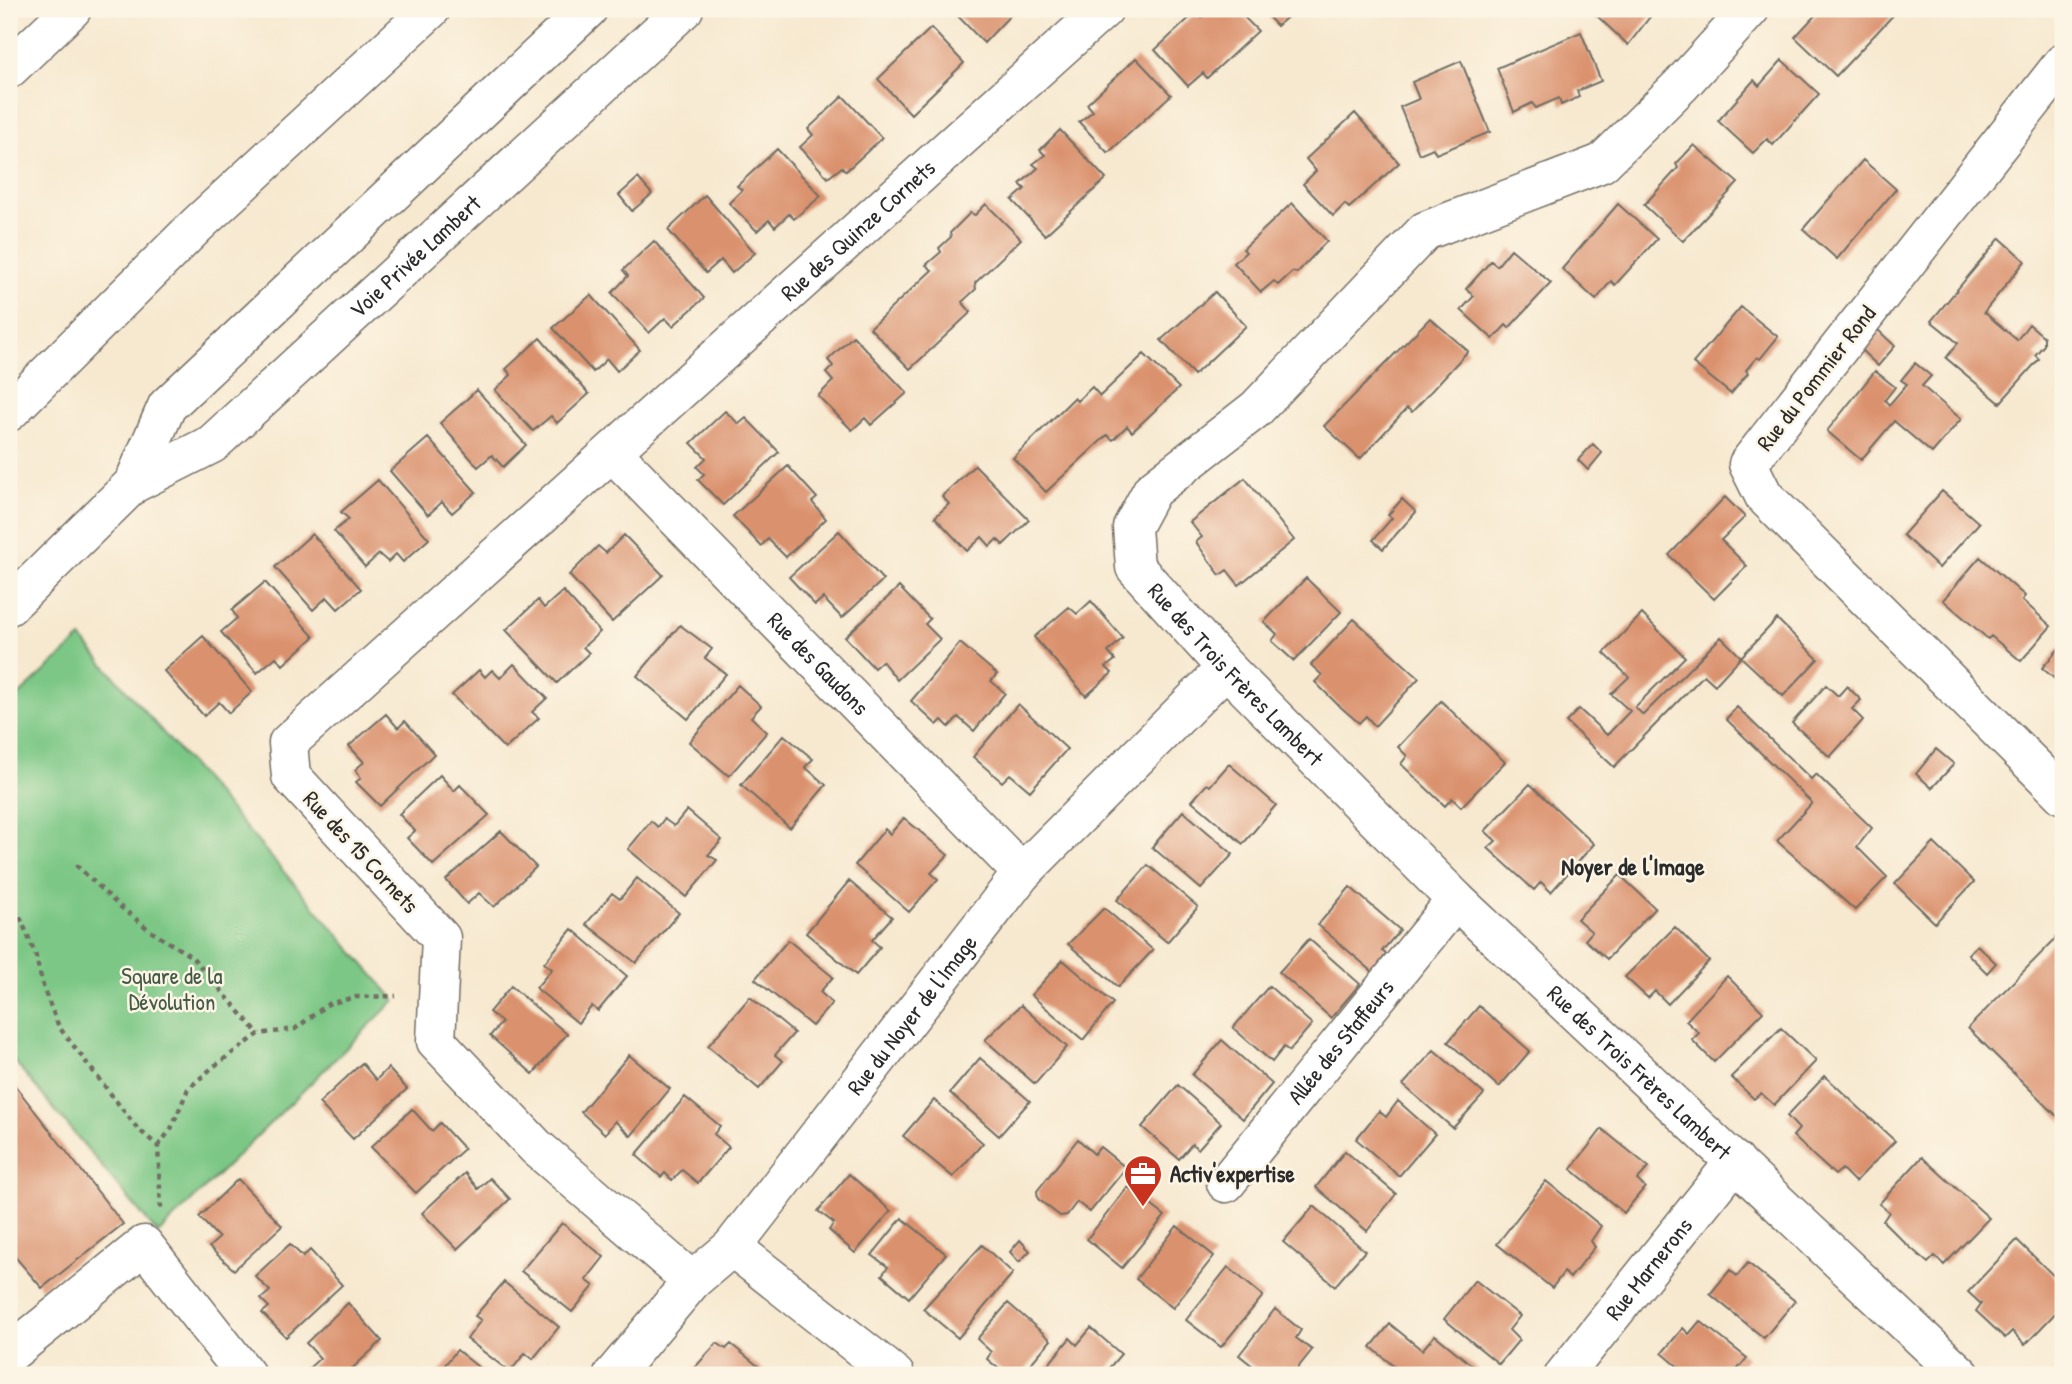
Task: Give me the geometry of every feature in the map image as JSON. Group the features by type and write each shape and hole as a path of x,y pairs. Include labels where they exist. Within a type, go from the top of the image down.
{"street":[{"path":"9,69 72,9"},
{"path":"9,412 198,224 431,9"},
{"name":"Voie Privée Lambert","path":"133,484 167,406 588,9"},
{"name":"Voie Privée Lambert","path":"9,606 133,484 212,444 684,9"},
{"name":"Rue des Quinze Cornets","path":"613,453 1104,9"},
{"name":"Rue des Trois Frères Lambert","path":"1750,9 1681,85 1602,163 1425,231 1256,409 1152,490 1132,527 1135,567 1226,668 1456,900 1961,1375"},
{"name":"Rue du Pommier Rond","path":"2063,63 1748,464 1764,496 2063,794"},
{"name":"Rue des Gaudons","path":"613,453 1022,873"},
{"name":"Rue des 15 Cornets","path":"613,453 288,743 291,776 440,938 436,1041 536,1147 692,1281"},
{"name":"Rue du Noyer de l'Image","path":"613,1375 692,1281 732,1247 1022,873 1226,668"},
{"name":"Allée des Staffeurs","path":"1226,1183 1456,900"},
{"name":"Rue Marnerons","path":"1564,1375 1735,1161"},
{"path":"9,1354 145,1245 246,1375"},
{"path":"732,1247 895,1375"}],"path":[{"path":"76,865 126,911 192,957 259,1034"},
{"path":"20,917 36,953 44,990 59,1027 137,1128 159,1146"},
{"path":"145,1245 163,1204 159,1146 171,1129 188,1089 213,1067 259,1034 295,1029 328,1004 356,997 438,995"}],"green space":[{"name":"Square de la Dévolution","path":"81,638 395,1000 158,1234 9,1055 9,704"}],"building":[{"path":"951,9 1016,9 984,43"},
{"path":"1211,9 1236,9 1258,31 1207,78 1203,73 1188,86 1155,50 1197,11 1202,17"},
{"path":"1261,9 1288,9 1292,13 1277,26"},
{"path":"1601,9 1656,9 1628,45 1596,15"},
{"path":"1821,9 1825,13 1829,9 1899,9 1836,76 1795,37"},
{"path":"931,28 964,63 911,114 878,79"},
{"path":"1581,32 1601,81 1577,91 1579,97 1561,105 1559,98 1536,108 1532,103 1514,112 1497,68"},
{"path":"1136,58 1171,95 1108,153 1079,122 1093,111 1087,104"},
{"path":"1782,60 1819,94 1773,145 1767,139 1753,153 1718,121 1754,80 1759,86"},
{"path":"1461,61 1490,132 1436,154 1433,148 1419,154 1400,107 1419,99 1412,82"},
{"path":"843,96 882,138 846,171 842,167 828,178 800,147 813,135 808,129"},
{"path":"1355,113 1399,163 1349,208 1345,204 1333,216 1303,184 1316,171 1306,159"},
{"path":"1060,130 1106,179 1045,235 1012,200 1025,189 1020,184 1038,168 1033,164 1045,155 1040,150"},
{"path":"1694,145 1738,183 1683,241 1644,205 1678,168 1676,164"},
{"path":"777,149 821,196 794,219 789,214 775,227 769,220 757,231 729,203 742,190 737,186"},
{"path":"1863,160 1896,189 1837,259 1803,229"},
{"path":"638,178 652,194 632,211 619,195"},
{"path":"705,195 755,253 732,273 721,260 706,273 668,230"},
{"path":"1292,203 1327,241 1297,273 1292,272 1278,285 1274,281 1261,292 1234,263 1246,252 1243,249"},
{"path":"986,204 1021,239 975,283 976,289 962,302 971,312 910,369 870,328 932,270 926,265 941,252 939,248 951,237 950,233 970,213 975,215"},
{"path":"1618,204 1657,239 1615,285 1611,281 1596,300 1562,269"},
{"path":"2000,238 2025,261 1984,312 2017,340 2029,324 2044,337 2044,345 2035,355 2039,359 2000,403 1946,358 1958,343 1931,321"},
{"path":"654,241 704,298 673,326 665,318 649,333 612,293 628,276 623,270"},
{"path":"1511,249 1551,283 1509,328 1506,325 1493,339 1461,310 1474,296 1466,289 1491,261 1497,266"},
{"path":"1215,292 1246,326 1194,375 1161,340"},
{"path":"591,295 640,350 617,371 607,359 593,372 553,328"},
{"path":"1741,307 1778,337 1760,359 1757,357 1746,370 1748,373 1731,394 1693,363"},
{"path":"1430,318 1468,351 1412,412 1407,408 1360,459 1324,426"},
{"path":"1877,329 1895,346 1878,366 1860,349"},
{"path":"853,336 907,393 871,425 865,418 852,430 818,396 833,381 826,373 833,366 828,360"},
{"path":"540,338 589,394 557,423 551,416 533,431 495,390 511,375 506,369"},
{"path":"1144,354 1179,388 1132,432 1127,426 1113,440 1107,435 1046,492 1013,458 1074,398 1077,401 1092,387 1100,396"},
{"path":"1915,363 1931,376 1922,386 1961,419 1932,453 1894,421 1861,460 1827,431 1875,371 1895,387 1885,400 1889,405 1907,384 1901,380"},
{"path":"477,390 526,445 503,467 492,455 478,467 440,423"},
{"path":"725,411 739,424 746,418 779,452 723,505 698,480 704,474 697,467 706,458 691,443"},
{"path":"428,438 476,492 452,513 442,502 428,515 390,471"},
{"path":"1593,444 1602,453 1588,470 1578,460"},
{"path":"975,465 1029,520 1003,545 997,539 990,546 982,537 967,551 935,517 949,504 942,496"},
{"path":"788,466 817,498 812,502 826,519 786,557 768,539 761,546 733,516"},
{"path":"1245,478 1294,540 1239,585 1227,570 1220,575 1196,542 1202,537 1190,522"},
{"path":"378,480 429,539 403,562 396,554 388,562 379,554 365,567 334,531 349,519 341,512"},
{"path":"1942,491 1979,523 1939,568 1903,535"},
{"path":"1725,497 1745,517 1721,540 1747,566 1714,599 1669,555"},
{"path":"1402,499 1416,512 1383,549 1373,540 1392,518 1388,515"},
{"path":"839,531 883,580 842,618 823,598 815,605 789,577"},
{"path":"312,534 361,589 338,609 327,597 313,610 275,567"},
{"path":"624,535 663,575 612,622 569,575 598,546 606,553"},
{"path":"1980,557 2025,596 2022,600 2051,626 2021,661 1991,636 1988,639 1943,600"},
{"path":"1306,578 1341,612 1294,661 1272,641 1277,634 1264,622"},
{"path":"265,582 314,637 283,665 276,657 257,673 221,632 237,618 232,610"},
{"path":"899,587 930,619 925,624 940,639 897,680 882,661 874,668 845,637"},
{"path":"563,591 600,632 583,647 589,653 557,683 506,630 538,600 544,608"},
{"path":"1091,601 1123,638 1108,652 1115,660 1106,667 1112,673 1086,696 1034,637 1069,607 1077,614"},
{"path":"1642,614 1685,657 1635,707 1643,715 1721,637 1741,657 1715,685 1704,675 1614,767 1566,722 1579,709 1607,735 1630,711 1611,694 1629,677 1604,653"},
{"path":"1354,619 1419,678 1375,726 1366,716 1359,723 1336,703 1315,682 1322,675 1311,665"},
{"path":"1777,619 1818,659 1783,696 1741,657"},
{"path":"680,625 712,649 705,658 726,674 688,719 637,676"},
{"path":"203,636 252,692 229,713 219,702 204,716 164,671"},
{"path":"960,643 997,674 991,681 1005,693 974,731 958,717 949,727 942,720 937,725 911,701"},
{"path":"2063,644 2063,686 2042,668"},
{"path":"514,664 547,698 532,712 539,718 505,749 452,695 479,670 485,677 492,670 500,678"},
{"path":"738,685 761,706 751,717 767,732 729,776 689,742"},
{"path":"1826,685 1838,696 1847,686 1861,700 1852,709 1863,720 1830,757 1792,723"},
{"path":"1441,701 1505,762 1461,807 1452,798 1445,806 1401,764 1407,756 1398,747"},
{"path":"1018,704 1067,749 1030,791 1010,774 1002,782 973,757"},
{"path":"1737,707 1811,779 1816,774 1872,828 1857,847 1887,877 1855,910 1777,841 1812,803 1726,719"},
{"path":"386,714 398,728 405,721 434,754 380,806 356,782 361,778 355,770 364,762 349,746"},
{"path":"784,735 813,759 805,767 826,785 790,828 741,785"},
{"path":"1936,749 1954,764 1932,788 1916,774"},
{"path":"1229,764 1276,805 1243,844 1192,801 1207,784 1210,786"},
{"path":"440,775 454,791 460,785 489,815 433,865 407,838 415,831 399,814"},
{"path":"1530,784 1594,844 1551,892 1541,882 1534,890 1488,848 1496,841 1485,831"},
{"path":"687,810 722,840 708,855 717,860 686,897 628,849 651,821 658,827 664,819 674,826"},
{"path":"1183,811 1233,854 1201,889 1152,847"},
{"path":"904,818 948,855 931,873 938,879 909,912 855,865 885,829 890,834"},
{"path":"501,831 536,867 494,907 479,893 467,904 446,880"},
{"path":"1934,843 1974,882 1935,923 1895,884"},
{"path":"1148,865 1198,907 1167,942 1117,900"},
{"path":"1620,875 1655,908 1607,959 1585,940 1592,932 1577,919"},
{"path":"637,878 679,913 636,963 586,924 612,893 620,899"},
{"path":"849,881 892,917 872,940 880,947 856,975 806,933"},
{"path":"1350,887 1400,930 1382,951 1386,954 1373,972 1318,925"},
{"path":"1104,908 1153,950 1118,987 1068,944"},
{"path":"1675,927 1709,961 1668,1004 1655,991 1648,998 1625,977"},
{"path":"572,929 627,976 598,1011 592,1006 578,1023 536,988 552,969 544,963"},
{"path":"2063,931 2063,1122 1968,1028"},
{"path":"1309,939 1360,984 1331,1018 1279,972"},
{"path":"788,940 833,977 820,992 832,1003 812,1026 755,979"},
{"path":"1977,945 1996,963 1987,973 1968,954"},
{"path":"1063,960 1113,1003 1083,1040 1031,995"},
{"path":"1727,976 1763,1012 1714,1062 1692,1040 1699,1033 1686,1021"},
{"path":"511,986 567,1034 533,1074 490,1036 502,1022 489,1012"},
{"path":"1269,986 1312,1024 1289,1051 1284,1047 1272,1062 1233,1028"},
{"path":"750,997 794,1033 775,1055 783,1061 759,1089 708,1046"},
{"path":"1021,1005 1067,1047 1035,1084 985,1040"},
{"path":"1479,1006 1530,1051 1499,1087 1448,1042"},
{"path":"1781,1028 1816,1061 1774,1105 1761,1093 1754,1099 1731,1077"},
{"path":"1222,1040 1272,1084 1243,1119 1192,1075"},
{"path":"1434,1050 1484,1094 1453,1128 1403,1085"},
{"path":"629,1055 670,1089 631,1136 615,1121 605,1134 581,1112"},
{"path":"980,1058 1030,1101 999,1136 950,1093"},
{"path":"362,1063 376,1080 388,1068 407,1089 353,1139 319,1103"},
{"path":"1825,1076 1895,1141 1855,1182 1842,1169 1835,1175 1793,1136 1799,1129 1787,1116"},
{"path":"9,1078 123,1224 42,1288 16,1258 9,1244"},
{"path":"1178,1085 1221,1123 1198,1149 1192,1144 1179,1159 1142,1127"},
{"path":"685,1097 720,1126 714,1134 729,1147 698,1183 682,1170 672,1180 665,1173 661,1177 636,1155"},
{"path":"934,1100 983,1143 953,1177 903,1136"},
{"path":"1398,1101 1435,1134 1399,1176 1356,1139 1379,1111 1386,1117"},
{"path":"412,1109 432,1131 440,1123 464,1149 416,1193 371,1147"},
{"path":"1602,1129 1649,1167 1637,1180 1645,1187 1624,1213 1571,1169"},
{"path":"1078,1139 1094,1154 1100,1147 1126,1168 1090,1212 1077,1202 1067,1215 1060,1216 1038,1199 1037,1191"},
{"path":"1345,1151 1396,1194 1367,1231 1316,1187"},
{"path":"1922,1157 1989,1218 1944,1265 1935,1256 1928,1263 1904,1242 1883,1221 1889,1212 1879,1204"},
{"path":"465,1173 478,1189 490,1178 510,1199 457,1249 422,1213"},
{"path":"849,1174 891,1211 855,1253 829,1230 834,1223 818,1211"},
{"path":"238,1179 282,1226 234,1270 209,1247 219,1238 199,1217"},
{"path":"1546,1181 1601,1226 1591,1241 1595,1247 1570,1278 1564,1272 1552,1288 1497,1244"},
{"path":"1128,1187 1165,1216 1122,1268 1087,1239"},
{"path":"1314,1206 1365,1251 1335,1286 1283,1242"},
{"path":"902,1218 946,1254 909,1298 882,1275 888,1267 872,1255"},
{"path":"562,1223 604,1257 586,1280 594,1286 572,1312 521,1271"},
{"path":"1177,1226 1214,1256 1173,1308 1136,1279"},
{"path":"1020,1240 1030,1251 1019,1262 1010,1252"},
{"path":"2017,1240 2063,1285 2063,1305 2025,1345 2012,1331 2005,1338 1976,1311 1981,1304 1968,1292"},
{"path":"290,1244 303,1257 310,1250 342,1285 286,1337 262,1313 269,1307 261,1299 270,1291 255,1276"},
{"path":"982,1245 1013,1273 958,1338 923,1309"},
{"path":"1748,1263 1795,1301 1764,1338 1710,1294 1730,1270 1737,1276"},
{"path":"1228,1267 1263,1296 1221,1347 1186,1320"},
{"path":"1475,1280 1520,1316 1509,1330 1519,1340 1499,1364 1444,1319"},
{"path":"504,1282 559,1327 533,1359 525,1353 510,1372 467,1339 481,1320 475,1316"},
{"path":"348,1303 382,1341 345,1375 314,1375 308,1369 320,1358 306,1343"},
{"path":"1008,1303 1051,1340 1021,1375 1006,1375 987,1359 991,1352 977,1339"},
{"path":"1275,1309 1301,1330 1296,1338 1312,1350 1292,1375 1264,1375 1239,1355"},
{"path":"1700,1321 1747,1358 1733,1375 1688,1375 1662,1353 1683,1328 1689,1334"},
{"path":"1390,1324 1422,1350 1435,1335 1484,1375 1404,1375 1371,1347"},
{"path":"1091,1328 1121,1354 1103,1375 1040,1375 1070,1338 1077,1345"},
{"path":"717,1343 726,1349 731,1344 769,1375 688,1375"},
{"path":"457,1350 488,1375 437,1375"}],"place":[{"name":"Activ'expertise","path":"1143,1208"}],"district":[{"name":"Noyer de l'Image","path":"1633,867"}]}
